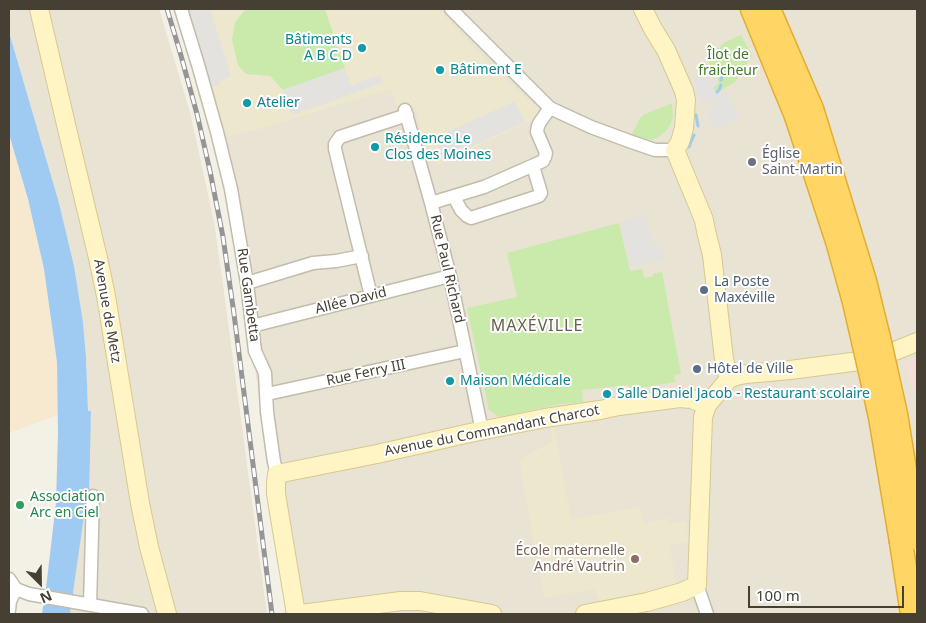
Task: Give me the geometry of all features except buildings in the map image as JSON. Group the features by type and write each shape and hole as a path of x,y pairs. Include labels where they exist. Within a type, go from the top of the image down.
{"highway":[{"path":"752,9 804,112"},
{"path":"769,9 804,112 860,329 911,541 912,614"}],"street":[{"name":"Avenue de Metz","path":"39,9 98,258 140,503 149,547 167,614"},
{"name":"Rue Gambetta","path":"181,9 201,75 231,189 247,283 255,350 265,373 268,421 277,474 276,494 296,614"},
{"path":"451,9 550,108 591,127 655,150 675,150"},
{"path":"644,9 653,29 666,50 686,100 686,114 682,134 675,150"},
{"path":"431,203 484,187 543,161 546,153 538,132 538,126 550,108"},
{"name":"Rue Paul Richard","path":"362,256 335,144 340,138 406,112 450,276 482,431"},
{"path":"675,150 704,220 714,269 724,359 729,379"},
{"path":"454,197 461,210 471,218 539,196 541,193 533,166"},
{"path":"247,283 313,263 362,256 371,296"},
{"name":"Allée David","path":"252,326 450,276"},
{"path":"707,614 697,585 702,422 707,405 729,379 736,376 875,359 917,342"},
{"name":"Rue Ferry III","path":"267,394 465,351"},
{"name":"Avenue du Commandant Charcot","path":"277,474 545,418 619,406 680,398 691,399 707,405"},
{"path":"85,604 93,496"},
{"path":"9,610 12,584 38,596 142,614"},
{"path":"585,614 647,602 682,592 697,585"},
{"path":"301,614 401,601 420,601 492,614"}],"shaded area":[{"path":"9,9 159,9 190,112 214,222 267,614 70,614 87,494 91,411 88,411 83,322 74,266 59,203 9,32"},
{"path":"177,9 917,9 917,526 891,530 905,614 283,614 287,610 272,491 231,206"},
{"path":"186,9 439,9 494,69 538,108 538,113 532,121 437,165 430,149 424,144 415,107 399,112 391,89 253,131 223,136 214,104 216,102 213,91 210,88"},
{"path":"186,9 210,9 231,76 223,79 218,86 210,88"},
{"path":"345,68 351,85 380,75 383,83 292,115 283,90"},
{"path":"712,70 718,80 718,84 713,88 717,94 724,91 739,118 716,130 706,111 712,107 708,99 702,103 691,82"},
{"path":"515,101 525,122 444,159 435,138"},
{"path":"9,134 28,199 44,269 57,362 58,415 9,433"},
{"path":"645,215 652,243 660,242 664,257 658,261 631,266 620,222"},
{"path":"917,357 917,403 904,363"},
{"path":"550,425 554,425 571,519 640,507 643,523 668,518 669,524 686,521 689,542 670,546 676,585 605,602 600,602 594,589 544,598 520,459 552,442"}],"green space":[{"path":"246,9 325,9 345,68 283,90 270,76 246,74 238,65 232,40 235,22"},
{"name":"Îlot de fraicheur","path":"741,35 752,55 735,82 717,94 713,87 718,80 707,59 725,42"},
{"path":"672,103 673,117 666,131 652,140 631,136 643,115"},
{"path":"619,223 630,271 642,269 644,278 662,272 681,374 674,375 676,382 633,389 634,396 631,397 629,385 582,390 583,402 560,404 499,417 489,410 467,308 517,297 507,253"}],"water":[{"path":"9,32 59,203 74,266 83,322 88,411 91,411 89,495 87,495 70,614 42,614 56,503 58,433 57,362 44,269 28,199 9,134"}],"waterway":[{"path":"721,80 722,76 730,69"},
{"path":"717,92 721,85"},
{"path":"696,115 698,126"},
{"path":"689,147 694,135"}],"railway":[{"path":"167,9 197,114 223,237 272,614"}],"place":[{"name":"Bâtiments A B C D","path":"362,48"},
{"name":"Bâtiment E","path":"440,70"},
{"name":"Atelier","path":"247,103"},
{"name":"Résidence Le Clos des Moines","path":"375,147"},
{"name":"Église Saint-Martin","path":"752,162"},
{"name":"La Poste Maxéville","path":"704,290"},
{"name":"Hôtel de Ville","path":"697,369"},
{"name":"Maison Médicale","path":"450,381"},
{"name":"Salle Daniel Jacob - Restaurant scolaire","path":"607,394"},
{"name":"Association Arc en Ciel","path":"20,505"},
{"name":"École maternelle André Vautrin","path":"635,559"}],"district":[{"name":"MAXÉVILLE","path":"537,326"}]}
